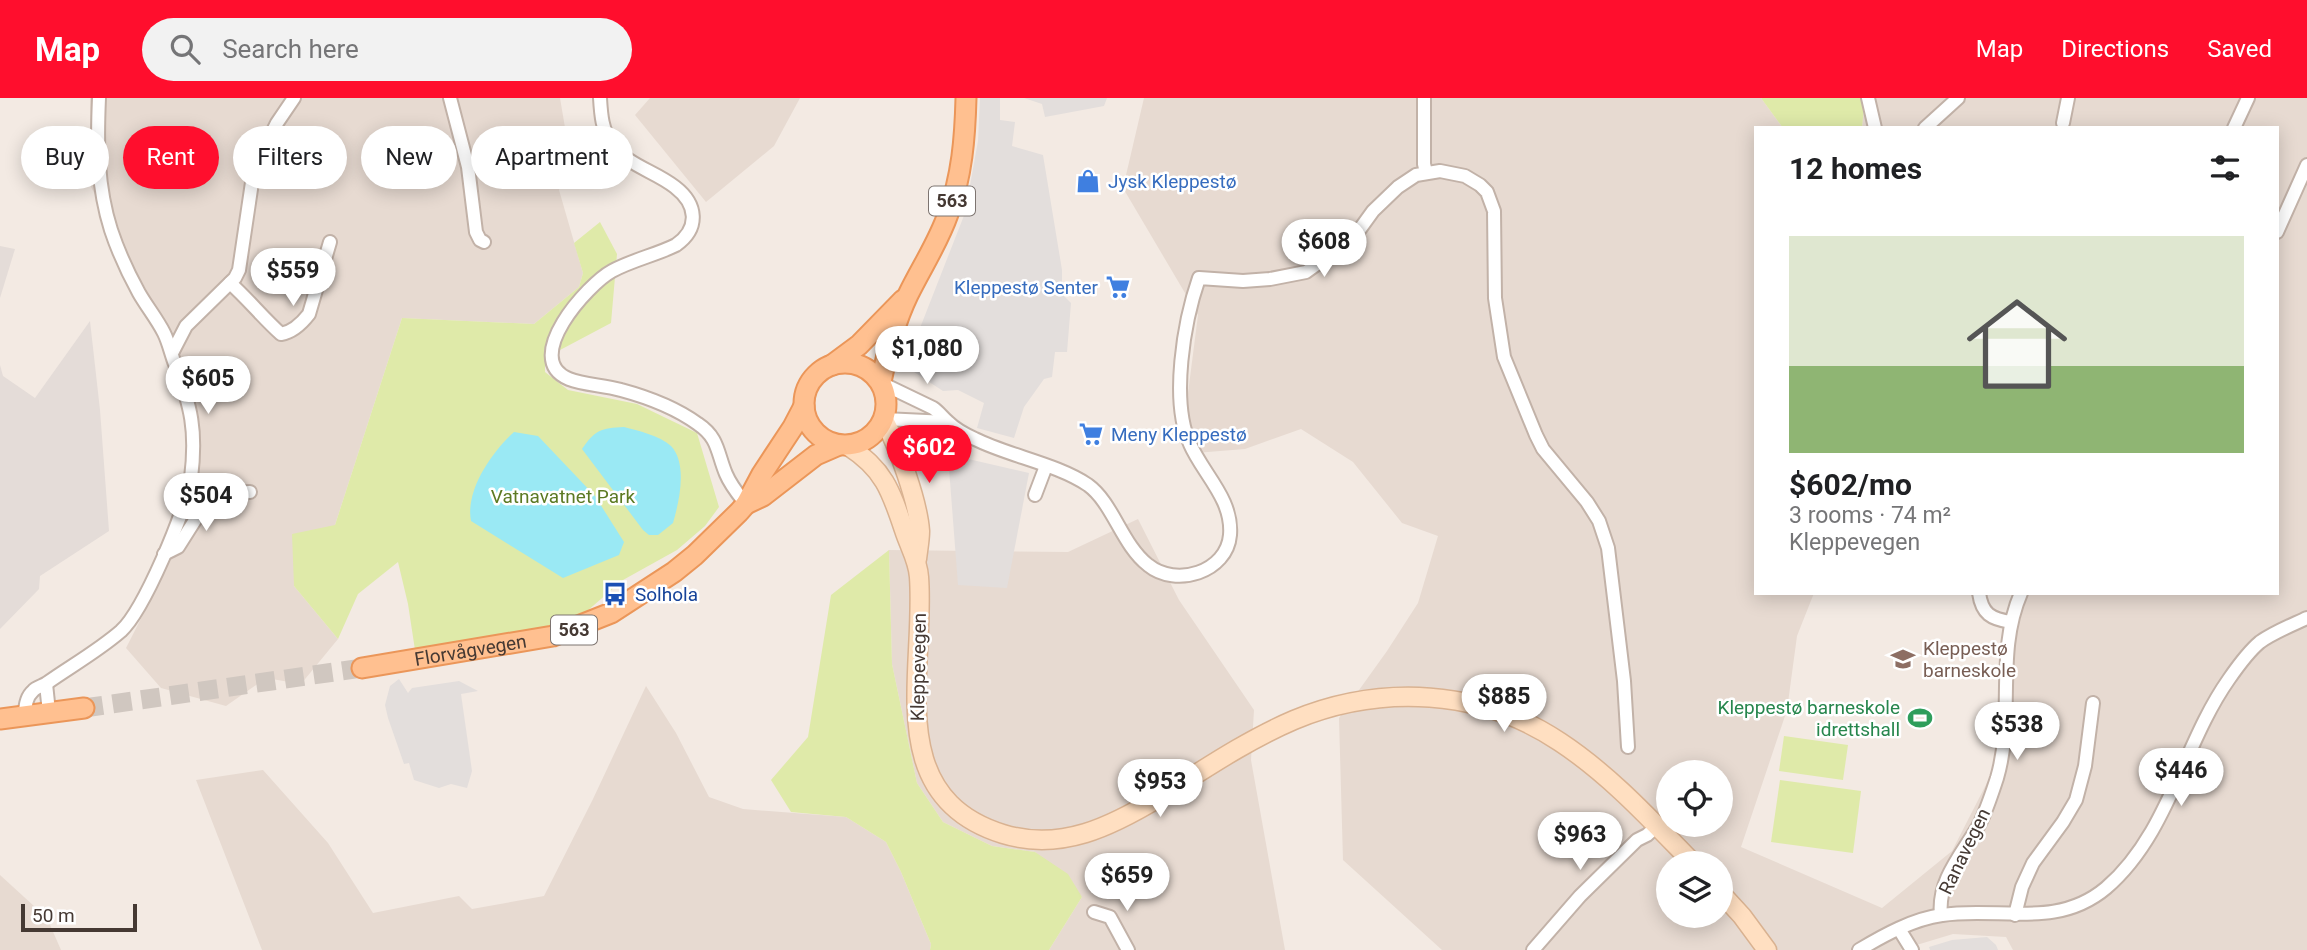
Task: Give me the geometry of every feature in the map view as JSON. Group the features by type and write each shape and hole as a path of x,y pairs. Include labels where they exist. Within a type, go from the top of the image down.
{"main road":[{"name":"563","path":"844,445 868,439 884,420 886,398 881,382 889,348 908,295 932,253 949,212 963,155 966,98"},
{"name":"563","path":"804,405 811,381 818,373 859,345 908,295"},
{"path":"832,365 847,362 858,364 881,382"},
{"name":"Florvågvegen","path":"362,668 553,636 584,626 611,613 674,572 709,542 746,504 804,405"},
{"path":"804,405 807,421 816,434 829,442 844,445"},
{"name":"Kleppevegen","path":"884,420 902,464 920,532 917,562 920,597 915,712 922,758 931,779 944,798 981,825 1002,834 1025,839 1048,841 1071,838 1114,823 1275,729 1316,712 1361,700 1407,696 1475,705 1508,715 1540,730 1578,755 1656,825"},
{"name":"Florvågvegen","path":"746,504 762,496 816,455 844,445"},
{"name":"Kleppevegen","path":"844,445 865,457 881,474 897,506 904,532 917,562"},
{"path":"0,719 84,708"},
{"name":"Kleppevegen","path":"1668,837 1681,851"},
{"path":"1733,906 1767,950"}],"street":[{"path":"25,715 24,705 33,690 46,684 122,630 147,593 187,497 192,462 191,412 172,353 164,333 139,293 111,231 102,198 97,153 99,98"},
{"path":"172,353 186,326 230,283 239,270 254,169 271,133 294,98"},
{"path":"450,98 468,167 476,232 484,242"},
{"path":"600,98 601,119 606,135 613,145 642,169 673,185 682,193 691,209 694,224 676,245 611,271 598,281 562,325 552,345 551,361 554,367 569,379 621,390 650,400 699,424 716,443 724,471 733,489 746,504"},
{"path":"1424,98 1423,153 1426,172"},
{"path":"1868,98 1875,126"},
{"path":"1927,126 1958,98"},
{"path":"2063,123 2068,98"},
{"path":"2235,126 2248,98"},
{"path":"2279,227 2307,164"},
{"path":"881,382 933,408 941,413 947,422 973,439 1046,466 1091,487 1127,542 1148,566 1160,572 1187,575 1198,573 1220,561 1229,545 1231,524 1221,494 1190,445 1182,414 1182,358 1188,313 1199,278 1251,281 1306,272 1342,246 1398,187 1416,175 1440,171 1465,176 1480,185 1492,203 1496,232 1495,298 1504,357 1536,435 1544,449 1587,502 1599,521 1608,548 1629,747"},
{"path":"230,283 281,334 286,333 302,323 309,314 330,242"},
{"path":"884,420 947,422"},
{"path":"1035,495 1046,466"},
{"path":"164,554 178,547 208,505 230,493 250,492"},
{"path":"1980,595 1988,616 2011,622"},
{"name":"Ranavegen","path":"1941,915 1943,887 1981,821 1997,776 2005,733 2005,669 2011,622 2020,595"},
{"path":"1859,950 1899,929 1941,915 2015,915 2068,909 2104,890 2138,853 2163,809 2213,702 2240,663 2259,643 2307,618"},
{"path":"46,684 49,712"},
{"path":"2015,915 2022,887 2033,863 2076,800 2085,766 2093,704"},
{"path":"1533,950 1580,896 1637,840 1656,827"},
{"path":"1094,912 1110,917 1128,950"},
{"path":"1899,929 1912,950"}],"shaded area":[{"path":"90,98 560,98 565,126 471,126 471,189 559,189 583,273 579,287 534,324 402,318 335,525 294,586 338,639 301,684 266,678 226,706 161,688 126,648 154,593 196,430 157,310 92,189 109,189 109,126 90,126"},
{"path":"650,98 800,98 774,146 706,202 635,115"},
{"path":"980,98 1000,98 1000,120 1015,122 1012,146 1043,155 1062,270 1062,294 1071,303 1067,352 1055,352 1052,377 1044,379 1024,407 1014,438 977,428 984,403 958,390 943,391 911,370 911,351 965,213 978,141"},
{"path":"1024,98 1107,98 1104,106 1045,117 1042,104"},
{"path":"1144,98 1761,98 1782,126 1754,126 1754,595 1813,595 1797,636 1787,710 1741,847 1882,908 1952,851 1995,767 2006,632 2018,595 2279,595 2279,126 1862,126 1865,98 2307,98 2307,950 2013,950 2006,937 1953,934 1900,950 1442,950 1343,860 1339,718 1418,603 1438,536 1402,523 1353,462 1301,429 1245,449 1195,453 1183,432 1198,315 1123,188"},
{"path":"0,246 15,249 0,298"},
{"path":"90,321 109,531 40,576 39,589 0,629 0,365 3,376 35,398"},
{"path":"951,455 1029,473 1007,588 958,585 949,468"},
{"path":"1138,519 1179,600 1254,710 1251,760 1285,950 1049,950 1082,897 1035,852 992,846 943,822 917,783 892,664 889,550 1068,552"},
{"path":"399,679 408,693 412,688 459,681 478,691 461,694 472,771 467,788 451,784 439,788 414,780 409,763 404,764 385,705 390,686"},
{"path":"646,686 676,733 709,797 743,809 846,817 886,842 931,944 930,950 262,950 196,780 263,770 328,843 373,913 459,896 472,909 544,896"},
{"path":"0,875 47,918 61,950 0,950"},
{"path":"1987,937 1998,950 1930,950 1929,947 1952,940"}],"green space":[{"path":"1761,98 1865,98 1862,126 1782,126"},
{"name":"Vatnavatnet Park","path":"600,222 617,254 611,323 545,358 545,372 568,390 637,404 697,433 719,507 705,526 677,550 623,580 579,618 526,632 415,650 398,562 358,594 338,639 294,586 292,534 335,525 402,318 534,324 579,287 583,273 574,243"},
{"path":"889,550 892,664 917,783 943,822 992,846 1035,852 1068,874 1082,897 1049,950 930,950 931,944 886,842 846,817 791,812 771,780 808,737 831,595"},
{"path":"1784,736 1848,745 1843,780 1779,771"},
{"path":"1780,780 1861,791 1853,853 1771,842"}],"water":[{"path":"624,427 666,442 676,454 679,463 681,483 673,523 658,535 649,535 643,530 582,449 599,431"},
{"path":"514,432 538,436 595,496 624,542 619,555 563,578 471,521 470,509 476,484 497,450"}],"tunnel":[{"path":"84,708 362,668"}],"place":[{"name":"Jysk Kleppestø","path":"1088,181"},
{"name":"Kleppestø Senter","path":"1118,287"},
{"name":"Meny Kleppestø","path":"1091,434"},
{"name":"Solhola","path":"615,594"},
{"name":"Kleppestø barneskole","path":"1903,659"},
{"name":"Kleppestø barneskole idrettshall","path":"1920,718"}]}
